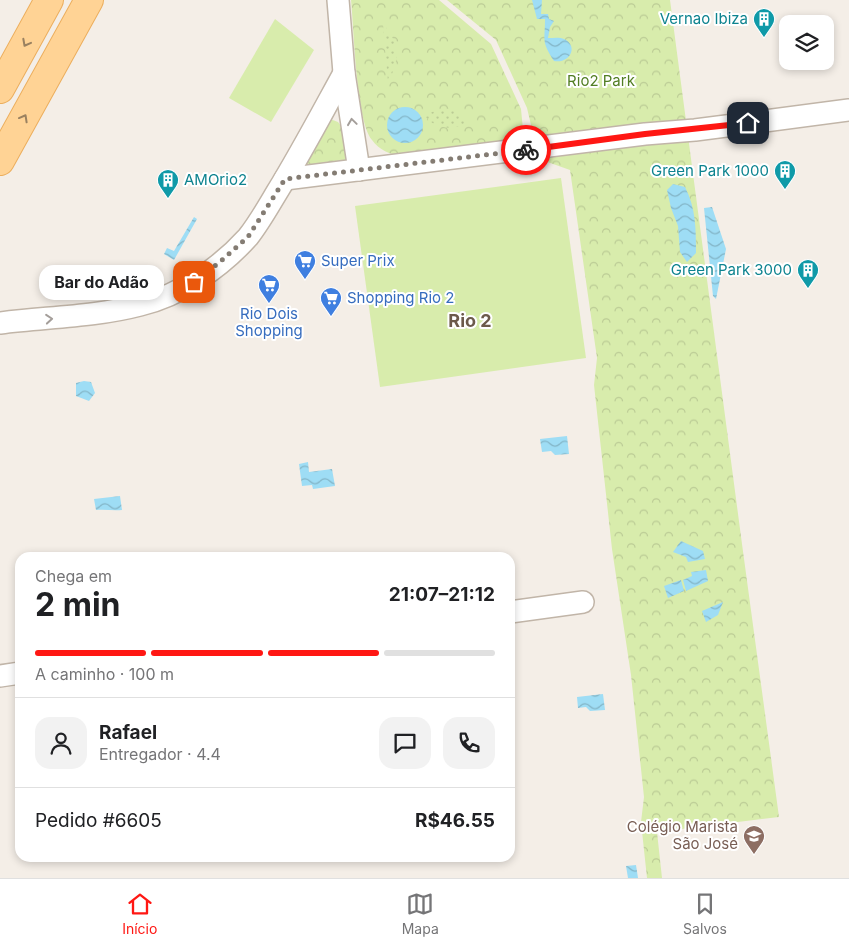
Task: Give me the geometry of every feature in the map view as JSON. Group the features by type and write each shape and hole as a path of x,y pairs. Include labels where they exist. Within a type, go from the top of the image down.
{"main road":[{"path":"0,89 49,0"},
{"path":"0,161 90,0"}],"street":[{"path":"338,0 344,73 359,170"},
{"path":"0,323 71,316 142,305 194,282 248,237 285,179 344,73"},
{"path":"285,179 849,110"},
{"path":"515,611 583,602"},
{"path":"0,676 15,674"}],"green space":[{"path":"351,0 439,0 491,44 521,109 524,140 402,157 381,149 372,140 362,114"},
{"name":"Rio2 Park","path":"447,0 670,0 779,817 657,832 662,878 647,878 641,822 644,797 631,675 612,549 594,385 597,358 570,170 539,159 527,108 496,40"},
{"path":"275,19 314,50 271,122 229,98"},
{"path":"383,24 393,38 396,52 395,66 388,82"},
{"path":"443,108 454,109 469,121 451,128 439,126 428,120 424,115"},
{"path":"330,119 338,122 341,126 346,160 341,167 303,168"},
{"path":"561,178 586,358 380,387 355,206"}],"water":[{"path":"532,0 542,0 541,14 548,14 549,19 554,21 550,27 548,38 562,38 569,42 572,50 571,54 564,60 554,61 547,49 545,19 537,19"},
{"path":"405,107 412,108 418,112 422,118 422,132 418,138 412,142 405,143 398,142 392,138 388,132 387,125 388,118 392,112 398,108"},
{"path":"673,184 685,187 693,211 696,253 687,262 680,252 678,226 667,190"},
{"path":"712,207 726,249 716,299 713,296 704,208"},
{"path":"194,217 197,219 174,260 164,254 167,248 174,251"},
{"path":"91,382 95,393 89,401 76,396 76,383"},
{"path":"567,436 569,454 555,455 551,451 542,452 540,439"},
{"path":"308,462 309,472 332,469 335,486 313,489 312,485 302,486 299,464"},
{"path":"120,496 122,510 96,510 94,499"},
{"path":"681,541 703,551 705,559 688,562 686,557 673,552"},
{"path":"706,570 708,581 686,591 683,580 692,576 691,572"},
{"path":"681,580 684,591 668,598 664,586"},
{"path":"723,602 718,615 706,622 702,611"},
{"path":"603,694 605,710 590,711 586,707 578,708 577,697"},
{"path":"636,865 638,878 628,878 626,866"}],"way so far":[{"path":"194,282 248,237 285,179 526,150"}],"place":[{"name":"Vernao Ibiza","path":"764,38"},
{"name":"Green Park 1000","path":"785,190"},
{"name":"AMOrio2","path":"168,199"},
{"name":"Super Prix","path":"305,280"},
{"name":"Bar do Adão","path":"194,282"},
{"name":"Green Park 3000","path":"808,289"},
{"name":"Rio Dois Shopping","path":"269,304"},
{"name":"Shopping Rio 2","path":"331,317"},
{"name":"Colégio Marista São José","path":"754,855"}],"district":[{"name":"Rio 2","path":"470,321"}],"route":[{"path":"526,150 645,134 748,123"}]}
